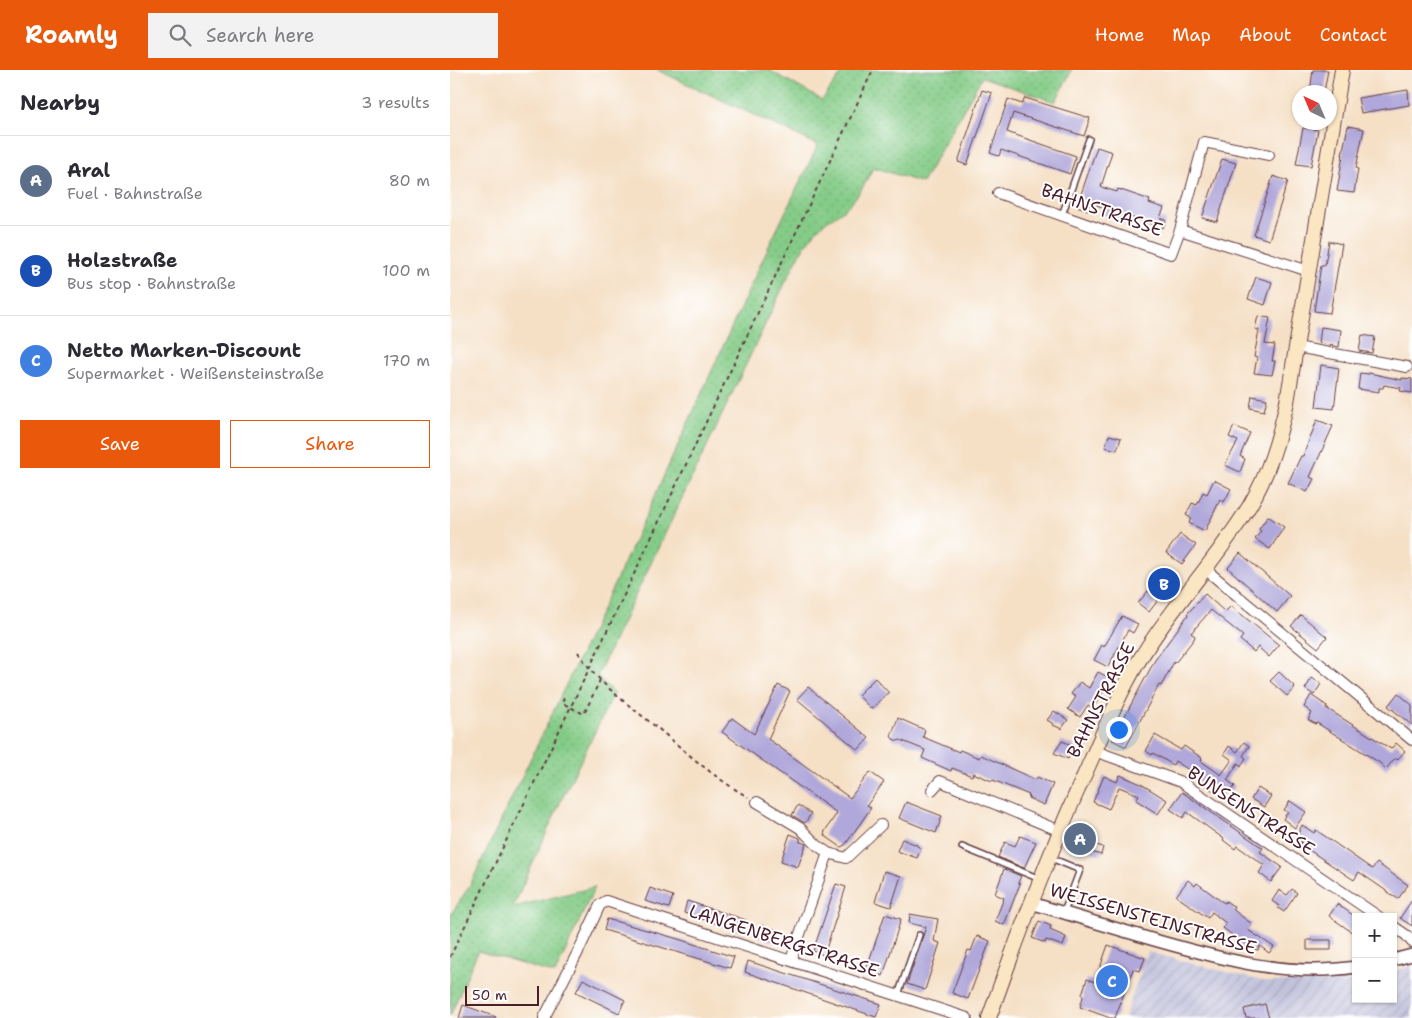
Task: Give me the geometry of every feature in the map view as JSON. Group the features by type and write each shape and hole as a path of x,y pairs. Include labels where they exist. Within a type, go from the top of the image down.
{"main road":[{"name":"BAHNSTRASSE","path":"989,1018 1049,857 1126,682 1170,614 1205,569 1250,504 1266,473 1282,426 1342,70"}],"street":[{"name":"BAHNSTRASSE","path":"998,194 1171,254 1180,230 1204,142 1269,155"},
{"name":"BAHNSTRASSE","path":"1180,230 1309,271"},
{"path":"1296,347 1407,367"},
{"path":"1205,569 1412,740"},
{"name":"BUNSENSTRASSE","path":"1095,751 1181,782 1373,913"},
{"path":"932,790 940,781 1060,831"},
{"path":"757,802 800,828 828,853 846,858 881,825"},
{"path":"791,960 828,853"},
{"name":"LANGENBERGSTRASSE","path":"544,1018 601,903 609,902 967,1018"},
{"name":"WEISSENSTEINSTRASSE","path":"1031,902 1215,957 1249,965 1283,970 1352,968"},
{"path":"1397,929 1412,942"},
{"path":"1397,959 1412,955"}],"lane":[{"path":"1062,216 1089,139"},
{"path":"962,847 1040,880"},
{"path":"1049,857 1080,870 1064,913"},
{"path":"898,995 918,935"}],"path":[{"path":"450,957 589,669 872,70"},
{"path":"578,652 589,669 619,697 724,784 757,802"},
{"path":"564,698 562,702 584,714 600,680"}],"shaded area":[{"path":"1148,952 1266,982 1352,981 1352,1003 1397,1003 1397,970 1412,966 1412,1018 1124,1018"}],"green space":[{"path":"657,70 769,70 822,100 844,70 1072,70 1055,102 982,77 922,183 873,167 868,179 852,202 822,225 805,246 785,283 597,676 614,693 559,805 513,907 595,887 555,974 478,951 450,1016 450,916 470,885 620,572 766,252 818,145"}],"building":[{"path":"1313,70 1328,70 1325,85 1311,85"},
{"path":"982,90 992,93 967,165 958,162"},
{"path":"1408,90 1409,105 1361,113 1358,98"},
{"path":"1025,98 1090,118 1084,136 1013,113 1007,132 1076,156 1070,174 1001,150 999,156 990,153 1008,99 1022,104"},
{"path":"1348,126 1364,129 1356,168 1358,169 1354,193 1337,191"},
{"path":"1303,130 1318,130 1311,166 1296,164"},
{"path":"1097,147 1112,152 1101,187 1117,192 1118,189 1150,200 1149,203 1164,208 1160,218 1166,220 1163,228 1127,216 1125,222 1104,215 1107,209 1091,203 1088,210 1077,206"},
{"path":"1222,159 1236,163 1217,222 1202,218"},
{"path":"1273,176 1288,181 1269,240 1254,235"},
{"path":"1329,241 1342,244 1330,313 1314,311 1321,265 1325,265"},
{"path":"1256,277 1272,282 1265,305 1248,299"},
{"path":"1258,316 1270,318 1265,344 1275,345 1272,361 1275,361 1272,375 1254,373 1257,358 1254,357 1259,330 1255,329"},
{"path":"1321,327 1341,330 1339,347 1319,343"},
{"path":"1362,335 1375,337 1372,353 1359,351"},
{"path":"1321,365 1339,368 1334,409 1316,407"},
{"path":"1360,373 1402,380 1402,378 1412,379 1412,393 1400,391 1401,388 1384,385 1383,388 1379,388 1379,392 1358,389"},
{"path":"1252,396 1267,399 1264,411 1250,408"},
{"path":"1317,420 1333,426 1310,477 1314,479 1307,492 1288,483 1301,456 1303,456"},
{"path":"1234,426 1250,433 1240,456 1245,459 1240,472 1225,465 1238,441 1229,437"},
{"path":"1109,435 1121,438 1117,450 1105,447"},
{"path":"1214,480 1231,489 1224,502 1220,500 1205,531 1189,523 1191,518 1186,515 1192,503 1197,505 1203,492 1207,494"},
{"path":"1268,516 1284,527 1270,549 1255,539"},
{"path":"1180,534 1196,545 1182,564 1166,553"},
{"path":"1240,553 1290,596 1277,612 1228,568"},
{"path":"1148,591 1159,599 1149,612 1138,603"},
{"path":"1205,594 1225,612 1231,606 1279,645 1269,657 1258,647 1254,652 1240,640 1243,636 1211,610 1191,633 1195,636 1194,639 1174,662 1161,686 1159,685 1126,747 1112,740 1155,660 1187,614"},
{"path":"1301,615 1327,637 1318,648 1291,626"},
{"path":"1122,616 1138,624 1133,633 1128,630 1108,667 1094,660"},
{"path":"1098,672 1110,678 1093,708 1088,705 1080,717 1068,709 1076,697 1071,694 1080,682 1089,688"},
{"path":"1279,672 1295,687 1287,696 1270,681"},
{"path":"875,678 889,693 873,708 870,708 858,695"},
{"path":"1312,678 1321,684 1314,695 1305,689"},
{"path":"778,685 790,691 768,739 850,798 870,772 884,782 867,805 871,808 845,845 841,847 824,835 837,813 722,732 732,718 754,734"},
{"path":"808,687 869,738 858,750 797,699"},
{"path":"1398,693 1412,705 1412,725 1388,706"},
{"path":"1311,695 1327,706 1326,708 1391,749 1396,743 1405,751 1397,760 1395,758 1386,769 1380,763 1317,723 1308,720 1312,713 1304,707"},
{"path":"1054,711 1068,720 1061,729 1053,726 1047,720"},
{"path":"898,718 925,730 923,737 959,752 960,750 979,758 981,755 1036,780 1037,777 1053,784 1044,805 1028,798 1029,795 993,780 973,773 972,776 952,768 951,771 922,758 925,750 893,739 891,736"},
{"path":"1155,735 1181,750 1184,746 1202,758 1201,761 1221,775 1232,760 1224,754 1229,746 1237,752 1244,742 1249,746 1243,756 1246,758 1241,766 1238,763 1227,780 1235,786 1230,792 1225,789 1221,796 1197,780 1200,777 1175,761 1173,765 1153,753 1152,755 1146,751"},
{"path":"1062,741 1074,746 1068,759 1054,753"},
{"path":"1120,775 1141,784 1167,800 1158,814 1136,800 1139,795 1119,787 1109,809 1093,802 1104,776 1117,782"},
{"path":"1258,788 1271,796 1264,807 1251,799"},
{"path":"1182,792 1263,848 1260,852 1282,867 1271,882 1259,873 1264,865 1237,846 1235,849 1187,812 1183,818 1170,809"},
{"path":"1290,801 1306,812 1295,828 1283,819 1288,812 1284,810"},
{"path":"906,802 942,816 936,833 899,818"},
{"path":"798,805 811,814 805,823 792,815"},
{"path":"1302,825 1314,833 1316,830 1372,869 1377,863 1408,885 1398,899 1359,872 1354,880 1300,844 1302,842 1296,838"},
{"path":"790,834 800,838 800,842 806,844 798,867 781,861"},
{"path":"1020,836 1036,842 1024,868 998,857 1005,842 1015,846"},
{"path":"902,839 921,848 917,858 897,851"},
{"path":"1093,844 1103,847 1101,855 1091,852"},
{"path":"1004,869 1021,876 1018,883 1020,884 1004,925 995,921 1004,898 995,894"},
{"path":"884,871 901,876 891,907 875,902"},
{"path":"1188,880 1195,886 1197,883 1221,901 1225,903 1226,901 1234,907 1233,909 1236,912 1252,924 1248,930 1274,947 1269,953 1260,946 1258,950 1237,946 1240,941 1223,928 1227,924 1212,912 1208,918 1176,896"},
{"path":"836,884 846,887 824,955 813,951"},
{"path":"650,888 673,896 669,908 645,901"},
{"path":"1292,889 1297,893 1284,912 1272,901 1279,890 1287,895"},
{"path":"1412,900 1412,926 1400,918"},
{"path":"687,901 746,920 743,932 684,913"},
{"path":"1337,904 1352,914 1352,932 1329,916"},
{"path":"885,914 901,919 883,976 866,970"},
{"path":"910,914 938,919 934,941 940,943 925,990 907,984 926,927 909,923"},
{"path":"607,919 734,957 730,968 604,930"},
{"path":"1039,921 1051,926 1050,930 1066,937 1063,946 1046,940 1045,943 1032,938"},
{"path":"761,925 783,932 779,944 757,936"},
{"path":"977,936 990,941 968,999 952,993 968,950 971,951"},
{"path":"1307,940 1331,940 1331,950 1307,950"},
{"path":"1108,945 1145,958 1140,971 1133,969 1115,1018 1080,1007 1087,979 1095,982"},
{"path":"748,961 881,1004 876,1017 745,972"},
{"path":"583,979 625,1000 619,1013 576,992"},
{"path":"1265,1004 1269,1018 1246,1018 1244,1009"},
{"path":"463,1005 496,1017 459,1018"}],"place":[{"name":"Holzstraße","path":"1164,584"},
{"name":"Aral","path":"1080,839"},
{"name":"Netto Marken-Discount","path":"1112,981"}]}
